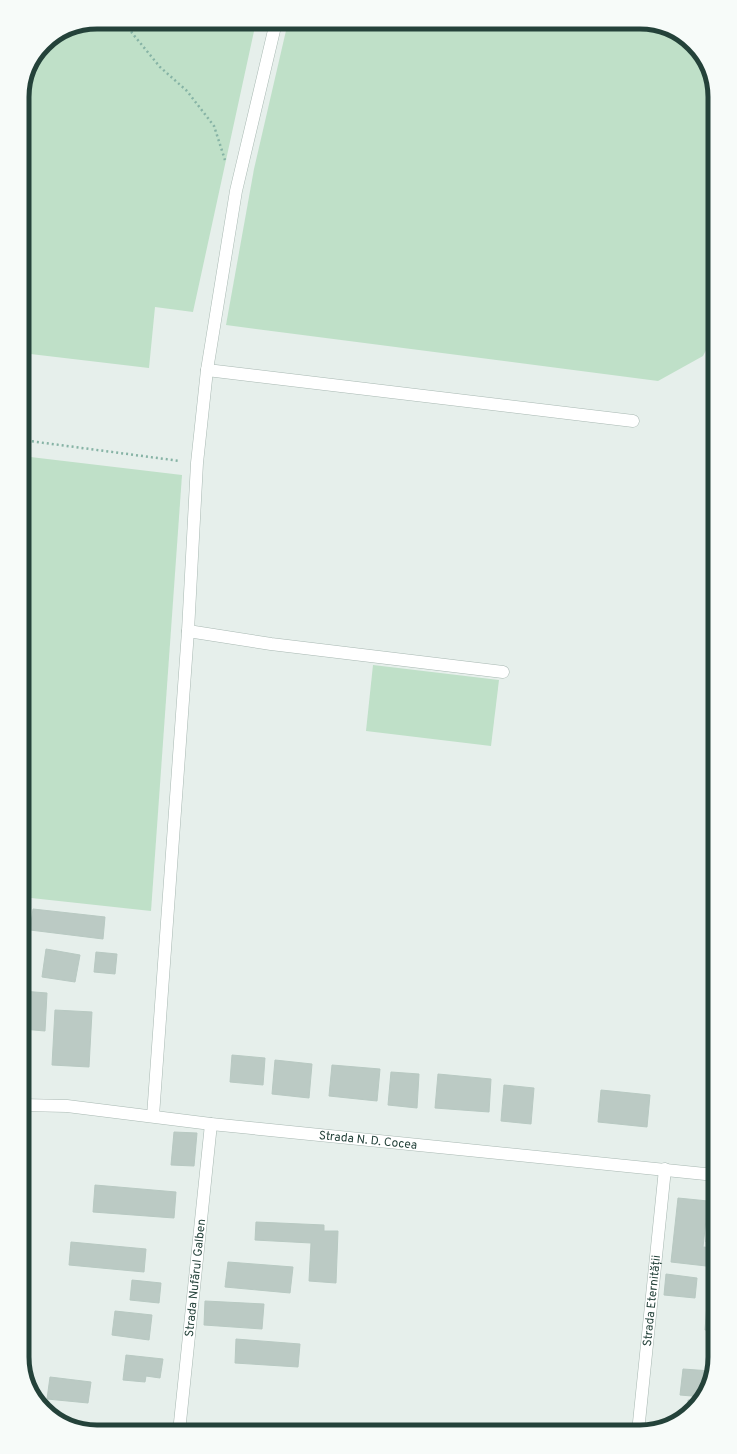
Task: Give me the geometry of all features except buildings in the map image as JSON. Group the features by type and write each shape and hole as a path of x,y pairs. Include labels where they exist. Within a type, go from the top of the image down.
{"street":[{"path":"153,1116 188,631 197,463 207,370 236,191 274,29"},
{"path":"207,370 633,421"},
{"path":"188,631 272,644 503,672"},
{"name":"Strada N. D. Cocea","path":"29,1105 67,1106 211,1124 708,1174"},
{"name":"Strada Nufărul Galben","path":"181,1425 211,1124"},
{"name":"Strada Eternității","path":"639,1425 665,1169"}],"path":[{"path":"131,29 132,33 160,67 188,91 214,126 226,162"},
{"path":"29,441 197,463"}],"green space":[{"path":"254,29 193,312 155,307 149,368 29,354 29,92 34,71 40,59 59,40 84,30"},
{"path":"286,29 645,29 666,34 681,43 694,56 703,71 707,84 708,346 703,356 658,381 226,325 254,169"},
{"path":"29,457 182,475 151,911 29,898"},
{"path":"373,665 499,680 491,746 366,731"}]}
